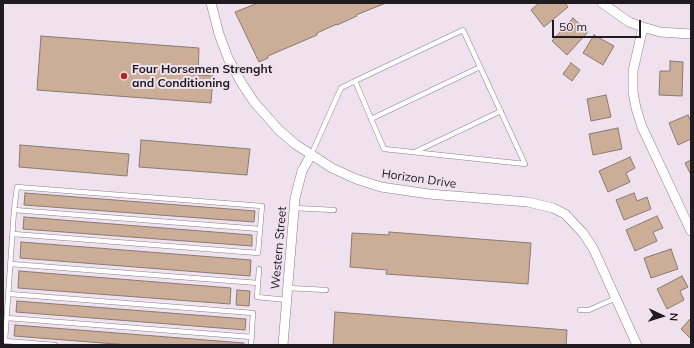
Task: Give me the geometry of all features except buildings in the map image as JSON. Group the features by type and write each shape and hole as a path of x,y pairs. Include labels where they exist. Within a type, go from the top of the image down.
{"street":[{"name":"Horizon Drive","path":"211,3 219,34 228,58 251,98 280,130 311,155 356,179 382,187 405,191 528,202 553,208 564,214 583,233 593,248 637,345"},
{"path":"602,3 629,22 643,27 660,32 691,34"},
{"path":"643,27 633,71 633,92 636,108 642,127 691,231"},
{"name":"Western Street","path":"283,345 296,190 302,171 311,155"}],"lane":[{"path":"311,155 341,88 355,81 463,30 525,164 384,149 355,81"},
{"path":"371,119 480,68"},
{"path":"413,152 501,111"},
{"path":"13,234 258,253 262,206 17,187 14,210 5,341 55,345"},
{"path":"294,208 334,210"},
{"path":"14,210 260,229"},
{"path":"11,264 258,283"},
{"path":"259,269 257,297 287,300"},
{"path":"288,288 326,290"},
{"path":"9,294 253,313 251,345"},
{"path":"580,310 589,310 616,298"},
{"path":"7,318 252,337"}],"place":[{"name":"Four Horsemen Strenght and Conditioning","path":"124,76"}]}
